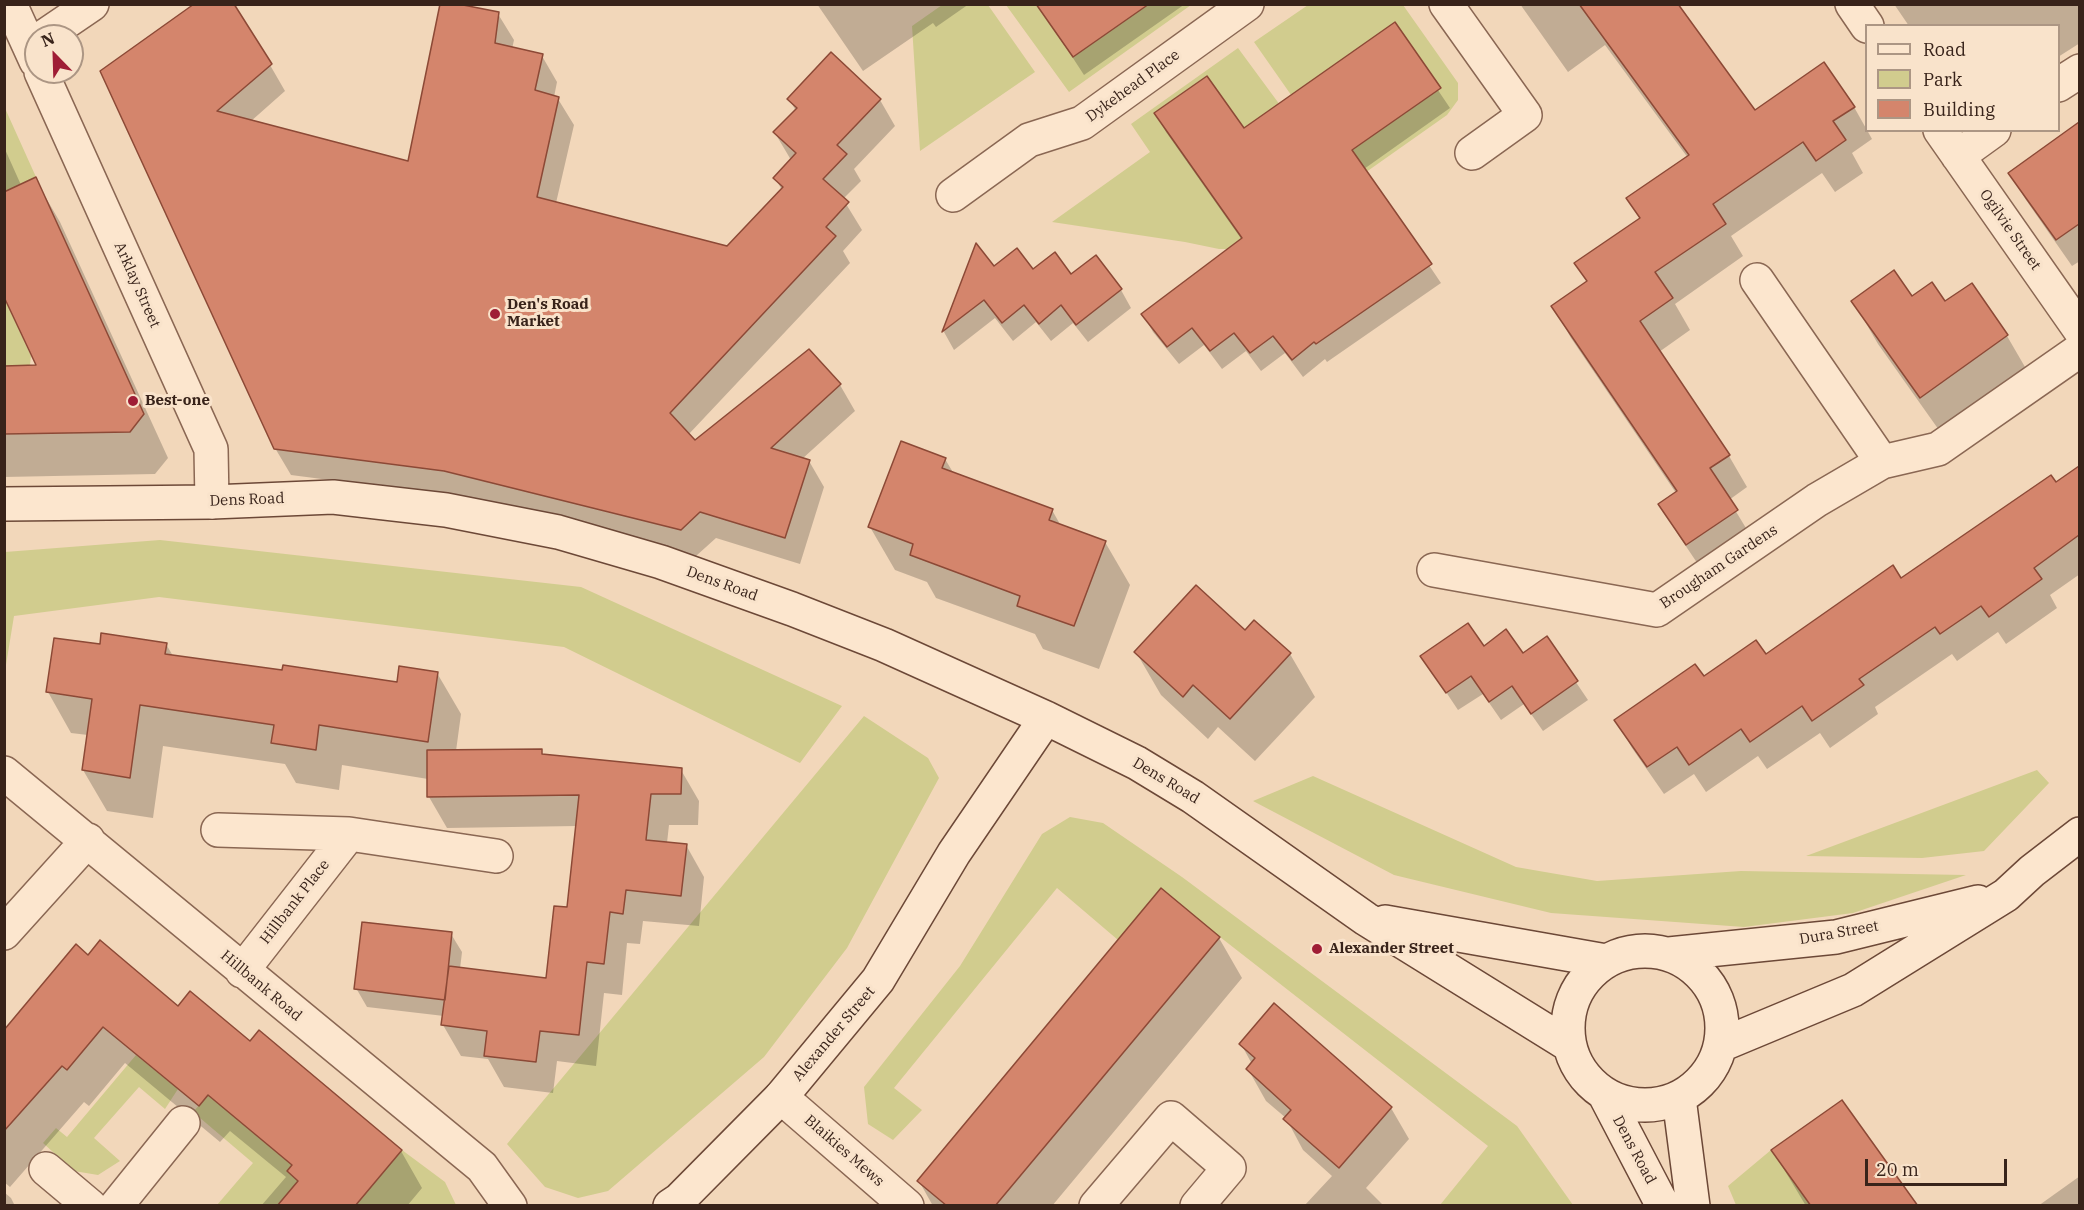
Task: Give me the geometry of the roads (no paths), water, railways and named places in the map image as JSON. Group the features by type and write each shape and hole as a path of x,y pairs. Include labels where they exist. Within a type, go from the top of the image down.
{"street":[{"name":"Arklay Street","path":"10,4 24,28"},
{"path":"70,24 92,4"},
{"name":"Dykehead Place","path":"952,195 1029,140 1082,123 1247,4"},
{"path":"1446,4 1525,115 1472,153"},
{"path":"1852,4 1866,24"},
{"path":"2060,84 2079,70"},
{"name":"Arklay Street","path":"52,84 211,449 212,502"},
{"path":"1949,143 1987,132"},
{"name":"Ogilvie Street","path":"1949,143 2079,330"},
{"path":"1757,280 1882,462"},
{"name":"Brougham Gardens","path":"1434,570 1657,610 1817,500 1882,462 1938,449 2079,350"},
{"name":"Dens Road","path":"4,504 212,502 333,497 446,510 558,532 660,562 884,645 1046,718 1137,763 1193,796 1366,918 1569,1045"},
{"name":"Alexander Street","path":"677,1204 781,1097 878,980 954,853 1046,718"},
{"name":"Hillbank Road","path":"4,773 482,1167 510,1206"},
{"path":"218,830 349,834 496,856"},
{"name":"Hillbank Place","path":"242,971 349,834"},
{"name":"Dura Street","path":"1721,1045 1853,990 2006,895 2079,834"},
{"path":"4,933 88,840"},
{"name":"Dura Street","path":"1669,954 1836,937 2006,895"},
{"name":"Dens Road","path":"1366,918 1517,947 1606,961"},
{"name":"Dens Road","path":"1648,951 1669,954 1690,965 1706,980 1718,1000 1722,1023 1721,1045 1713,1066 1698,1084 1679,1098 1661,1104 1623,1103 1605,1095 1588,1082 1576,1065 1569,1045 1567,1020 1574,997 1587,976 1606,961 1626,953 1648,951"},
{"name":"Dens Road","path":"1605,1095 1663,1206"},
{"name":"Blaikies Mews","path":"781,1097 907,1206"},
{"path":"1679,1098 1693,1206"},
{"path":"1096,1206 1171,1119 1229,1168 1197,1206"},
{"path":"116,1206 183,1124"},
{"path":"46,1169 90,1206"}],"place":[{"name":"Den's Road Market","path":"495,314"},
{"name":"Best-one","path":"133,401"},
{"name":"Alexander Street","path":"1317,949"}]}
